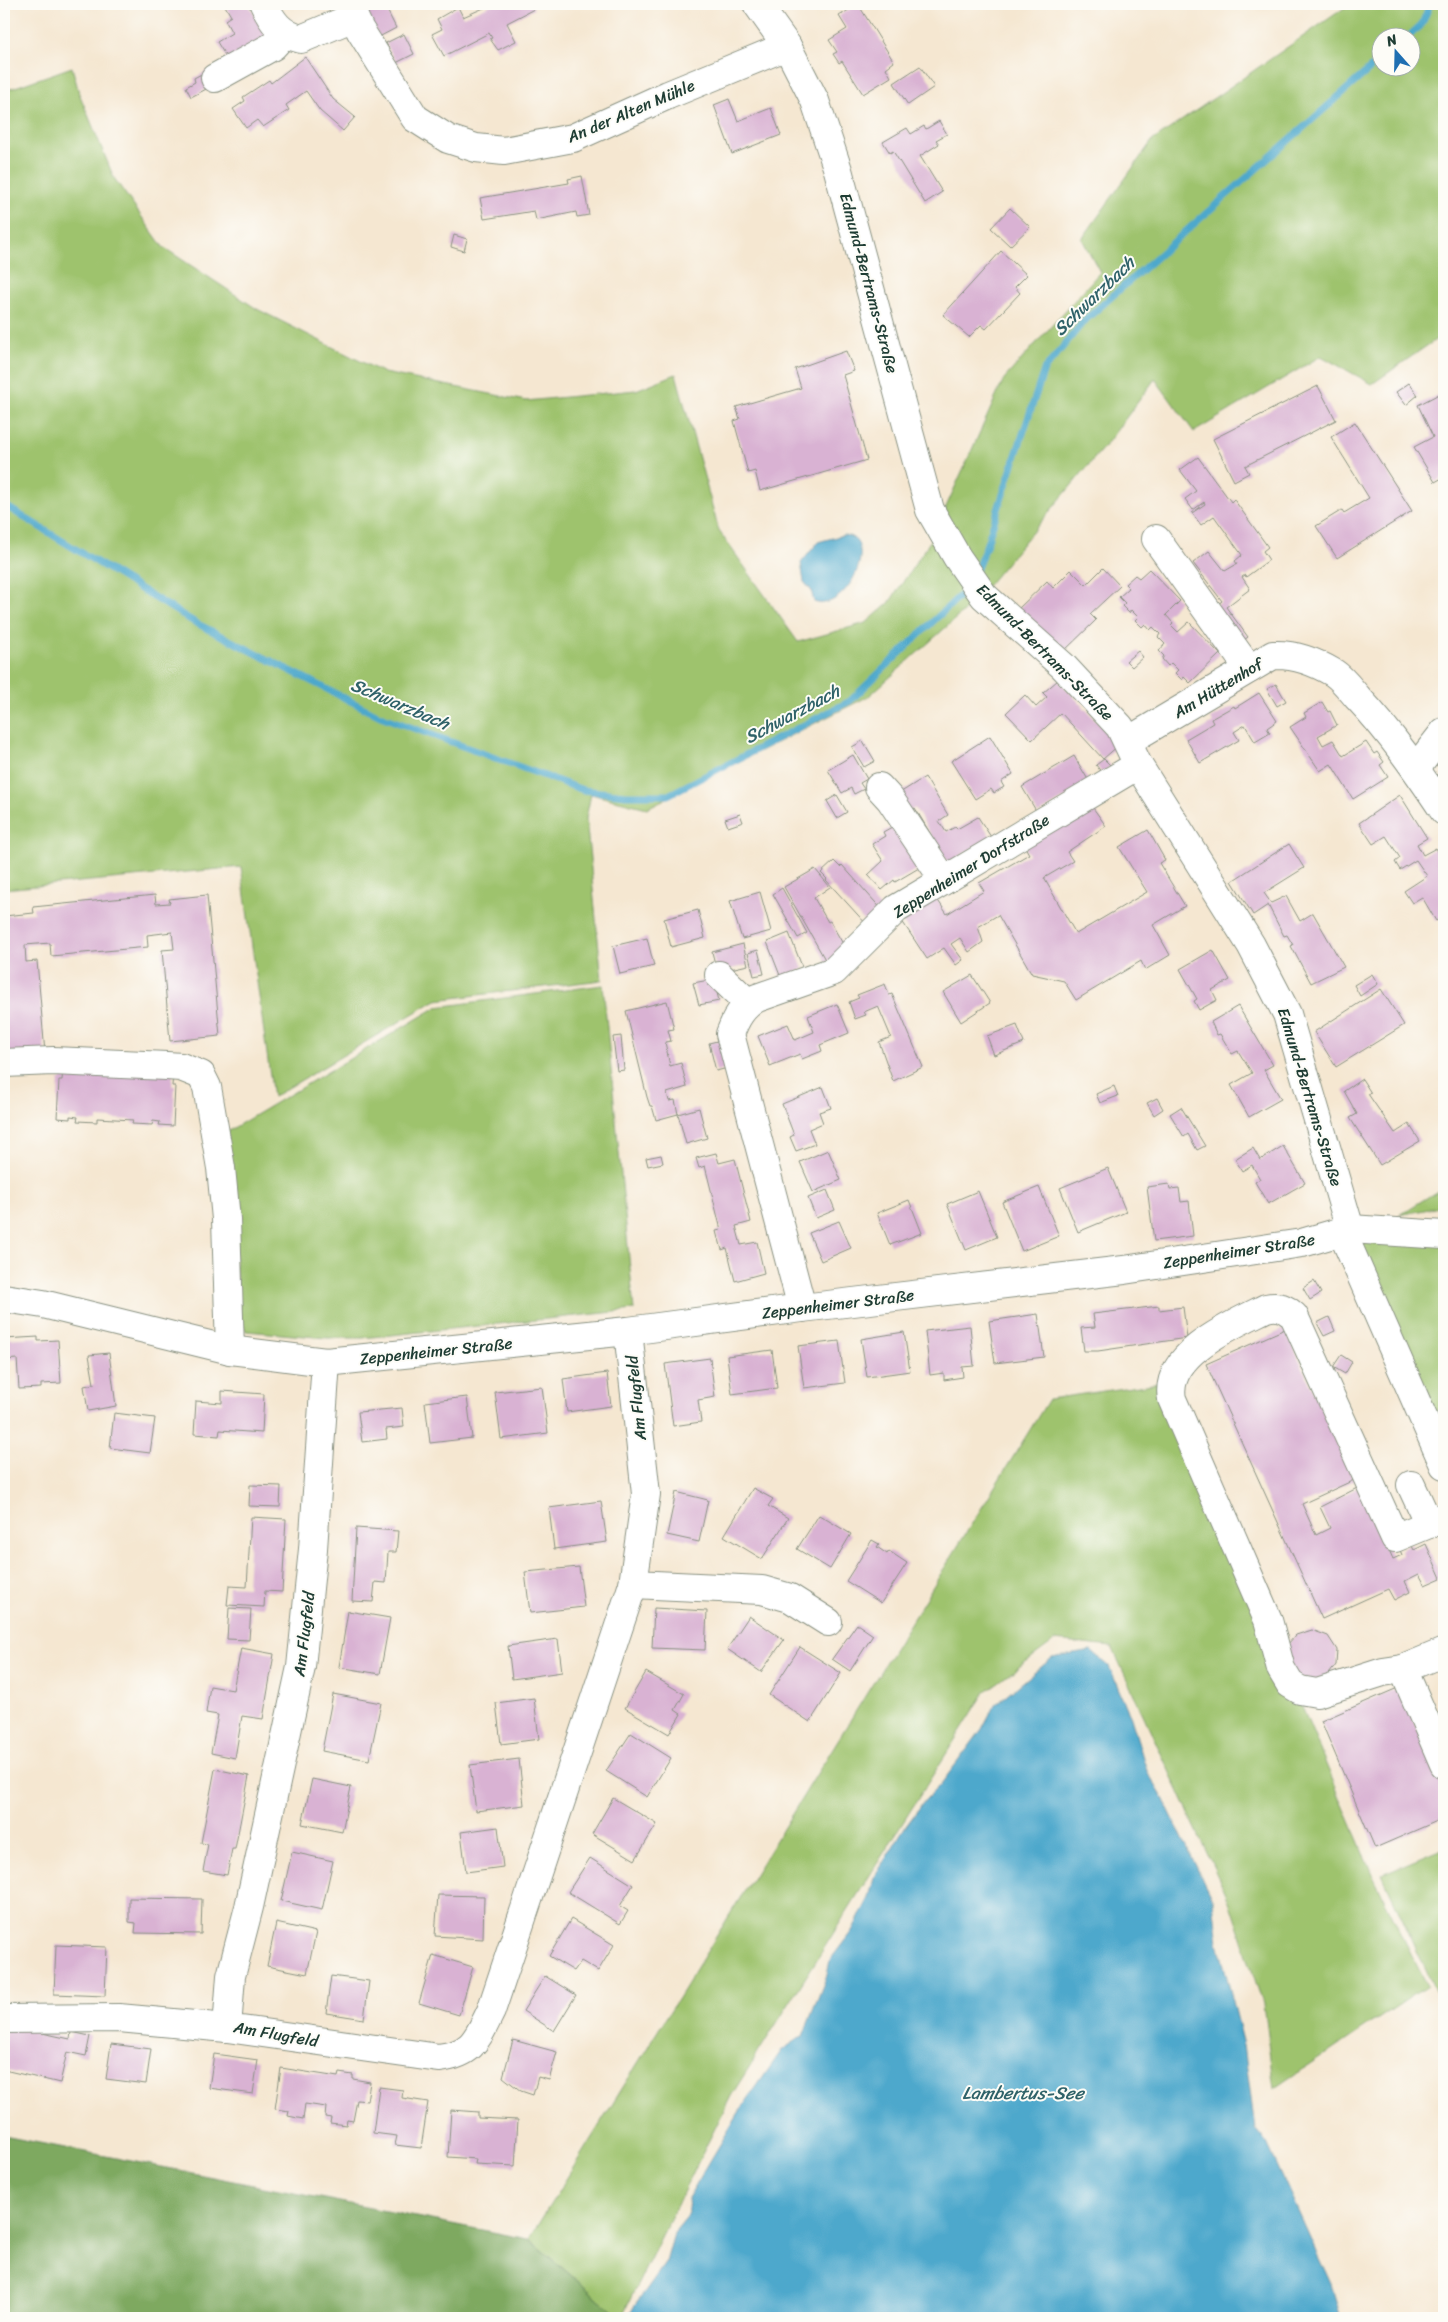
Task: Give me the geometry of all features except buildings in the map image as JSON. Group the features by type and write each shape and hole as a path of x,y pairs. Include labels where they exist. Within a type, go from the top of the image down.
{"street":[{"path":"215,78 272,46 284,33 272,22 264,4"},
{"name":"Edmund-Bertrams-Straße","path":"757,4 787,46 815,101 838,170 930,510 957,557 984,596 1062,666 1120,727 1133,753 1251,945 1287,1014 1346,1231 1444,1465"},
{"name":"An der Alten Mühle","path":"284,33 296,38 306,39 351,10 368,44 415,118 448,139 476,148 504,151 573,138 787,46"},
{"path":"1156,539 1249,669"},
{"name":"Am Hüttenhof","path":"1133,753 1249,669 1273,655 1291,654 1309,660 1336,674 1376,717 1416,768 1444,812"},
{"path":"1416,768 1444,732"},
{"name":"Zeppenheimer Dorfstraße","path":"802,1308 730,1034 737,1017 748,1004 757,998 834,971 896,909 944,880 1133,753"},
{"path":"879,787 890,799 944,880"},
{"path":"719,975 748,1004"},
{"path":"4,1063 53,1061 166,1066 181,1067 201,1075 207,1087 221,1168 229,1261 230,1350"},
{"name":"Zeppenheimer Straße","path":"4,1298 43,1304 230,1350 326,1362 628,1331 802,1308 1124,1270 1302,1243 1346,1231 1444,1235"},
{"path":"1411,1485 1436,1520 1395,1538 1294,1316 1287,1310 1276,1306 1266,1308 1204,1341 1186,1358 1172,1382 1172,1400 1268,1620 1281,1669 1290,1684 1300,1690 1318,1693 1383,1672 1403,1669 1444,1652"},
{"name":"Am Flugfeld","path":"326,1362 304,1650 249,1907 231,1976 227,2028 439,2058 457,2056 471,2047 491,2011 633,1584 646,1494 628,1331"},
{"path":"633,1584 762,1590 790,1598 828,1622"},
{"path":"1403,1669 1444,1764"},
{"path":"4,2019 119,2018 227,2028"}],"green space":[{"path":"1350,4 1444,4 1444,334 1372,384 1321,356 1194,432 1155,379 1108,442 972,604 869,696 647,808 591,794 586,818 602,980 436,1000 273,1097 241,867 4,889 4,91 72,67 79,93 114,178 163,247 257,309 384,373 526,401 636,390 676,374 719,531 798,642 866,623 889,603 931,540 1004,379 1100,272 1082,239 1152,141"},
{"path":"603,985 634,1310 362,1338 328,1338 246,1331 240,1319 225,1133 437,1007"},
{"path":"1444,1187 1444,1206 1399,1215"},
{"path":"1444,1221 1444,1459 1352,1237"},
{"path":"1166,1382 1372,1874 1427,1986 1274,2089 1263,2004 1229,1901 1112,1647 1054,1641 985,1692 731,2096 621,2318 529,2239 1049,1399"},
{"path":"1444,1848 1444,2010 1382,1874"},
{"path":"4,2136 528,2239 621,2318 4,2318"}],"water":[{"path":"843,535 854,539 860,548 860,560 856,574 848,587 838,597 826,603 814,602 811,590 804,582 801,563 818,542"},
{"name":"Lambertus-See","path":"1091,1651 1109,1666 1131,1718 1147,1771 1163,1798 1213,1901 1218,1942 1244,2045 1255,2129 1267,2143 1331,2284 1341,2318 626,2318 666,2262 675,2230 689,2213 688,2198 741,2109 782,2050 803,2036 827,1975 830,1960 852,1931 869,1898 874,1878 903,1830 925,1800 941,1784 982,1729 994,1706 1052,1658"}],"waterway":[{"name":"Schwarzbach","path":"1418,28 1422,24 1430,4"},
{"name":"Schwarzbach","path":"975,573 985,549 1044,370 1084,321 1370,69"},
{"name":"Schwarzbach","path":"4,505 194,622 380,716 583,790 626,795 668,795 850,701 969,587"}]}
